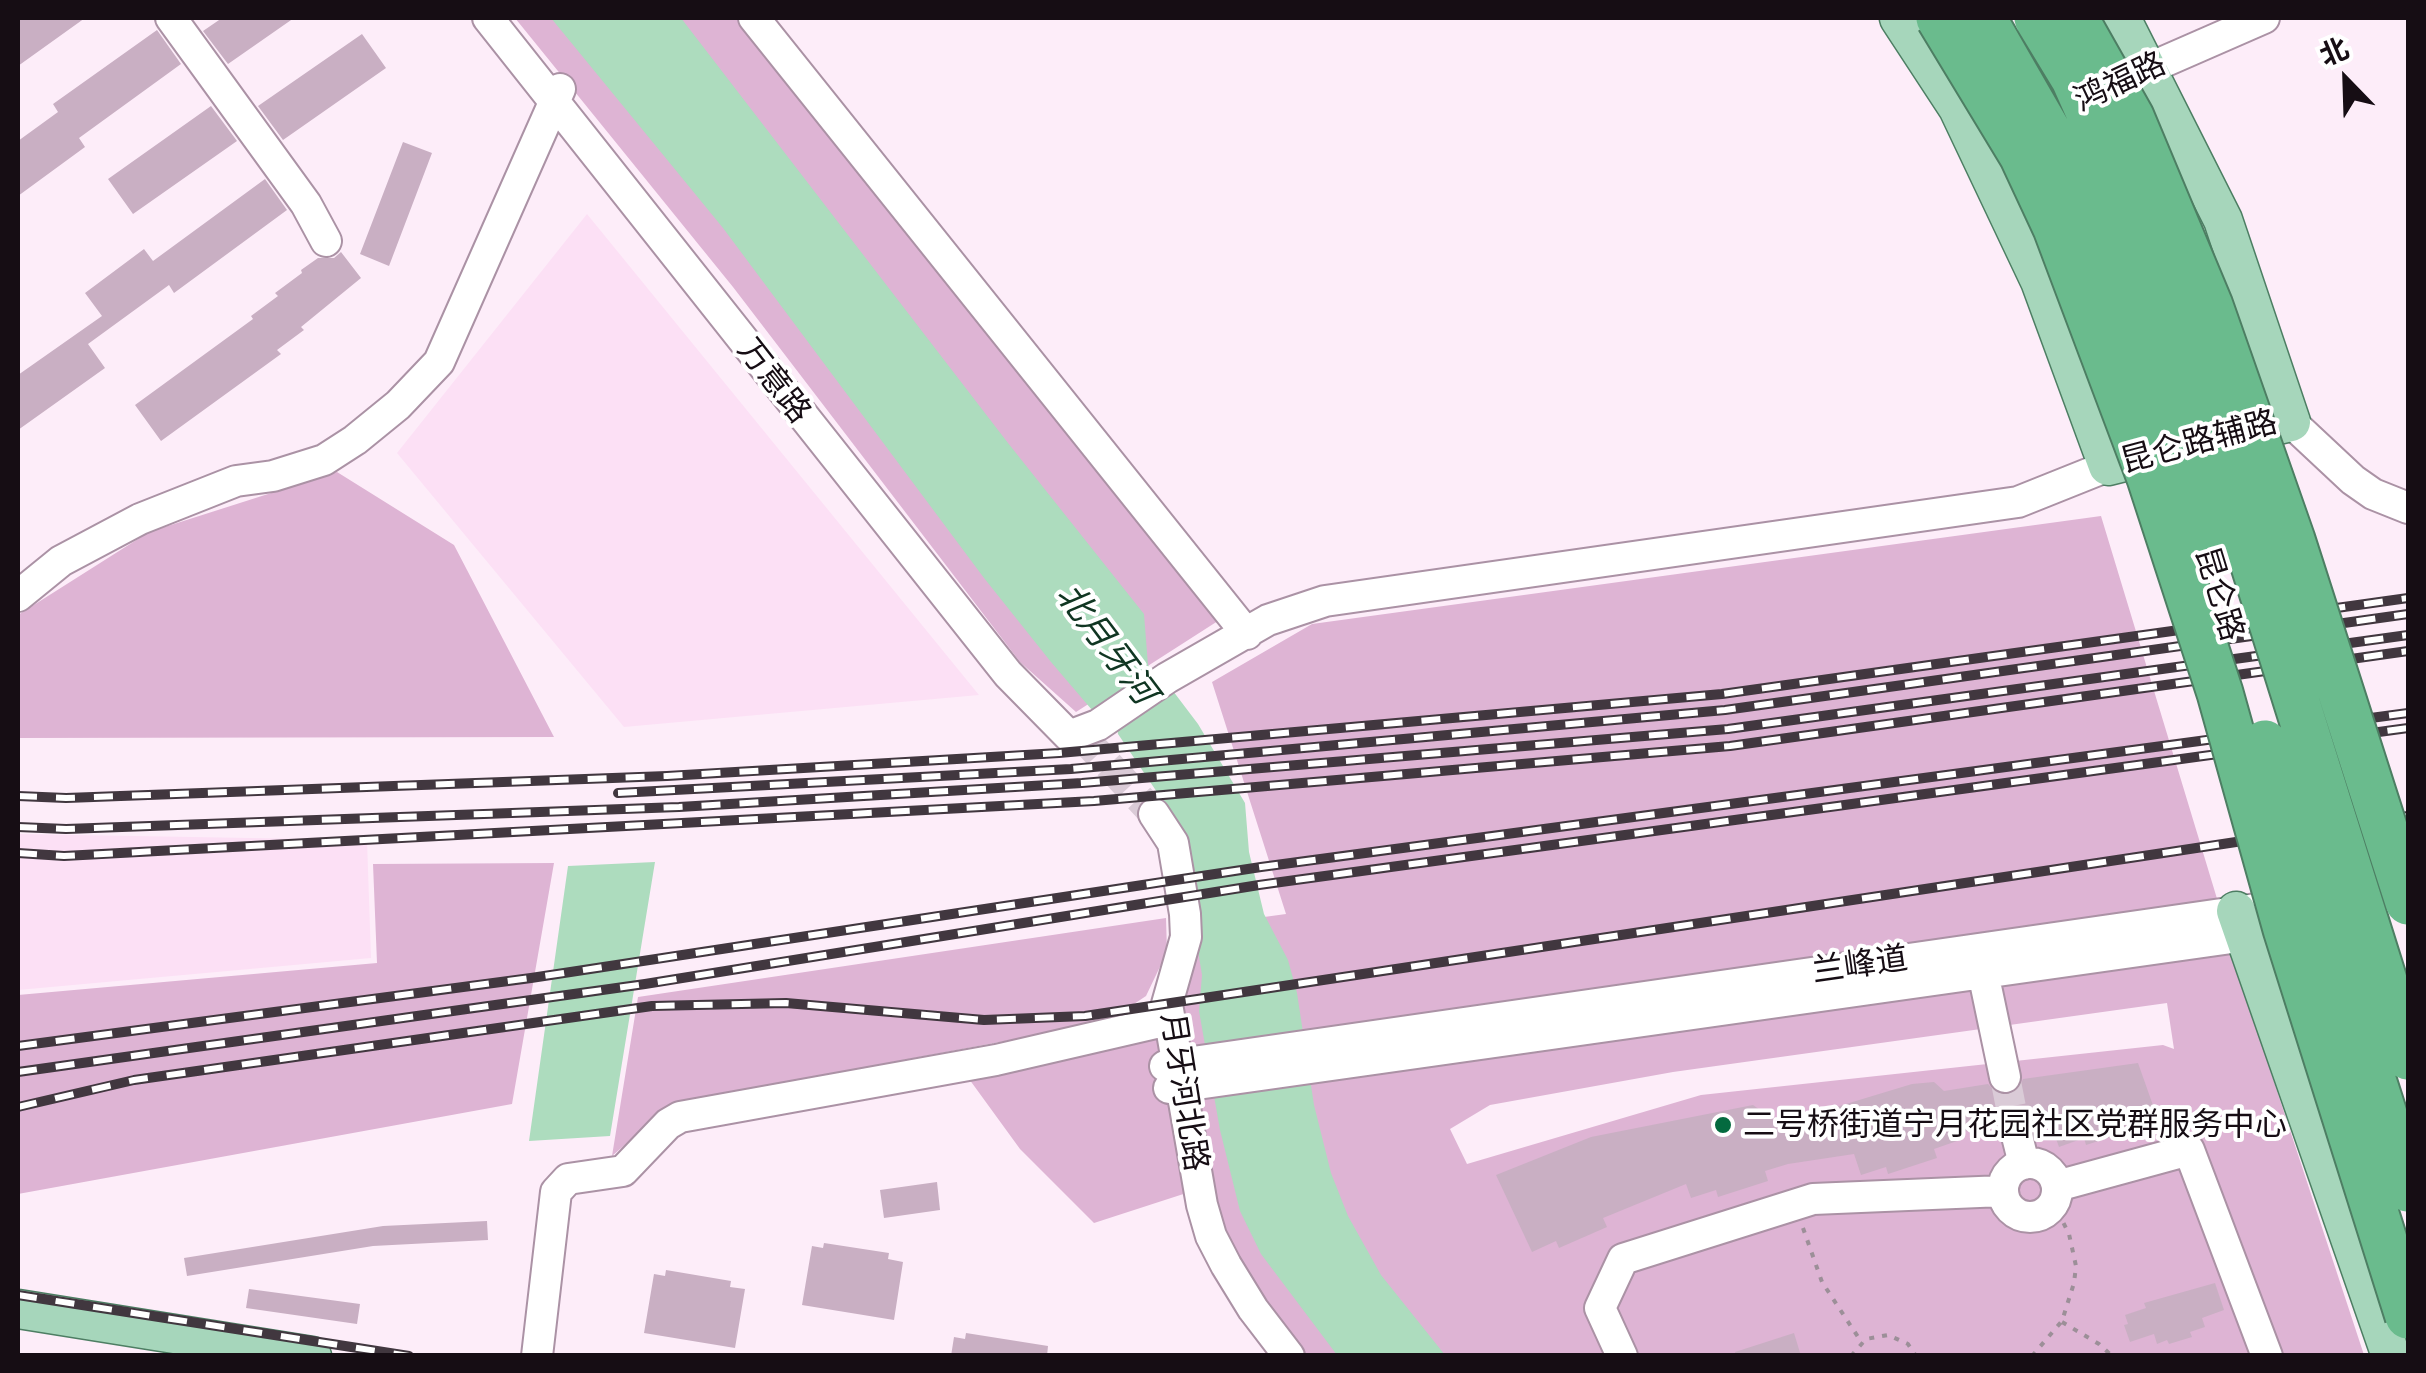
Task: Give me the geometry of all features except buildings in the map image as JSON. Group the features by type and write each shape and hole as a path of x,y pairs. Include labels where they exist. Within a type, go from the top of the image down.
{"highway":[{"path":"1939,18 2022,155 2056,228 2175,550 2286,929 2408,1316"},
{"name":"昆仑路","path":"1983,18 2052,138 2116,284 2166,425 2408,1189"},
{"name":"昆仑路","path":"2037,18 2082,96 2149,248 2181,333 2408,1057"},
{"path":"2075,18 2131,117 2203,289 2292,540 2408,902"},
{"path":"2116,284 2148,399 2175,550"},
{"path":"2243,403 2408,994"},
{"path":"2220,693 2320,920"}],"main road":[{"name":"昆仑路辅路","path":"1899,18 1958,108 2040,281 2108,466 2292,422 2223,220 2121,18"},
{"path":"2240,924 2390,1356"},
{"path":"18,1308 312,1356"}],"street":[{"path":"172,18 306,204 326,241"},
{"name":"万意路","path":"488,18 557,96 1014,667 1082,731 1166,678 1247,634"},
{"name":"万意路","path":"507,18 557,96"},
{"path":"754,18 1247,634 1268,620 1324,601 2018,502 2108,466"},
{"name":"鸿福路","path":"1977,148 2264,18"},
{"path":"18,596 60,561 140,519 236,481 273,476 324,460 356,440 398,405 439,362 557,96"},
{"path":"2292,422 2354,480 2373,494 2408,508"},
{"name":"月牙河北路","path":"1163,1021 1186,926 1174,843 1148,814 1159,832 1169,864"},
{"name":"兰峰道","path":"1179,1075 2240,924 2408,888"},
{"name":"兰峰道","path":"2240,924 2408,913"},
{"name":"月牙河北路","path":"1177,914 1179,936 1155,1005 1179,1075 1202,1205 1211,1236 1253,1310 1289,1356"},
{"path":"1981,961 2005,1077"},
{"path":"536,1356 556,1192 568,1179 623,1170 668,1124 680,1117 996,1060 1163,1021"},
{"name":"月牙河北路","path":"1179,1075 1204,1242 1278,1356"},
{"path":"2016,1128 2024,1164"},
{"path":"2055,1195 2054,1178 2042,1166 2024,1164 2009,1174 2003,1191 2010,1207 2024,1216 2041,1214 2055,1195 2190,1150 2267,1356"},
{"path":"1622,1356 1600,1308 1624,1259 1813,1199 2003,1191"}],"path":[{"path":"2032,1356 2062,1322 2076,1266 2055,1195"},
{"path":"1795,1204 1822,1282 1862,1343"},
{"path":"2062,1322 2100,1344 2112,1356"},
{"path":"1851,1356 1876,1335 1888,1335 1908,1344 1916,1356"}],"shaded area":[{"path":"515,18 740,18 1221,619 1076,712 1020,662 733,287"},
{"path":"587,214 979,695 624,727 397,453"},
{"path":"337,472 454,545 554,737 18,738 18,615 149,532"},
{"path":"2101,516 2255,1024 2364,1355 1298,1355 1216,1235 1205,1187 1094,1223 1020,1149 964,1072 1181,1017 1191,927 1286,914 1212,682 1312,624","holes":["2167,1003 2174,1049 2163,1045 1701,1095 1467,1164 1450,1129 1490,1105 1673,1072"]},
{"path":"18,834 367,840 371,958 18,990"},
{"path":"554,863 512,1104 18,1194 18,995 377,963 373,864"},
{"path":"1166,918 1167,952 1146,996 1107,1022 673,1103 612,1156 638,997"}],"water":[{"name":"北月牙河","path":"551,18 681,18 1144,614 1148,665 1198,724 1245,803 1249,852 1264,914 1288,960 1297,993 1314,1105 1331,1173 1348,1216 1381,1275 1445,1355 1337,1355 1261,1254 1240,1211 1220,1130 1199,1011 1202,975 1177,822 1118,734 1114,701 1092,710 1051,662 723,228"},
{"path":"655,862 610,1136 529,1141 568,866"}],"tunnel":[{"path":"1078,732 1154,814"},
{"path":"2005,1077 2015,1128"}],"railway":[{"path":"18,796 66,798 667,776 1059,753 1722,694 2408,598"},
{"path":"618,793 1071,769 1725,710 2408,614"},
{"path":"18,827 66,829 679,807 1082,783 1728,729 2408,635"},
{"path":"18,853 64,856 1094,801 1730,746 2408,651"},
{"path":"18,1046 531,978 1261,867 2408,713"},
{"path":"18,1072 645,984 1259,885 2408,728"},
{"path":"18,1107 134,1080 652,1006 786,1003 984,1020 1085,1016 2408,816"},
{"path":"18,1295 409,1356"}],"place":[{"name":"二号桥街道宁月花园社区党群服务中心","path":"1723,1125"}]}
